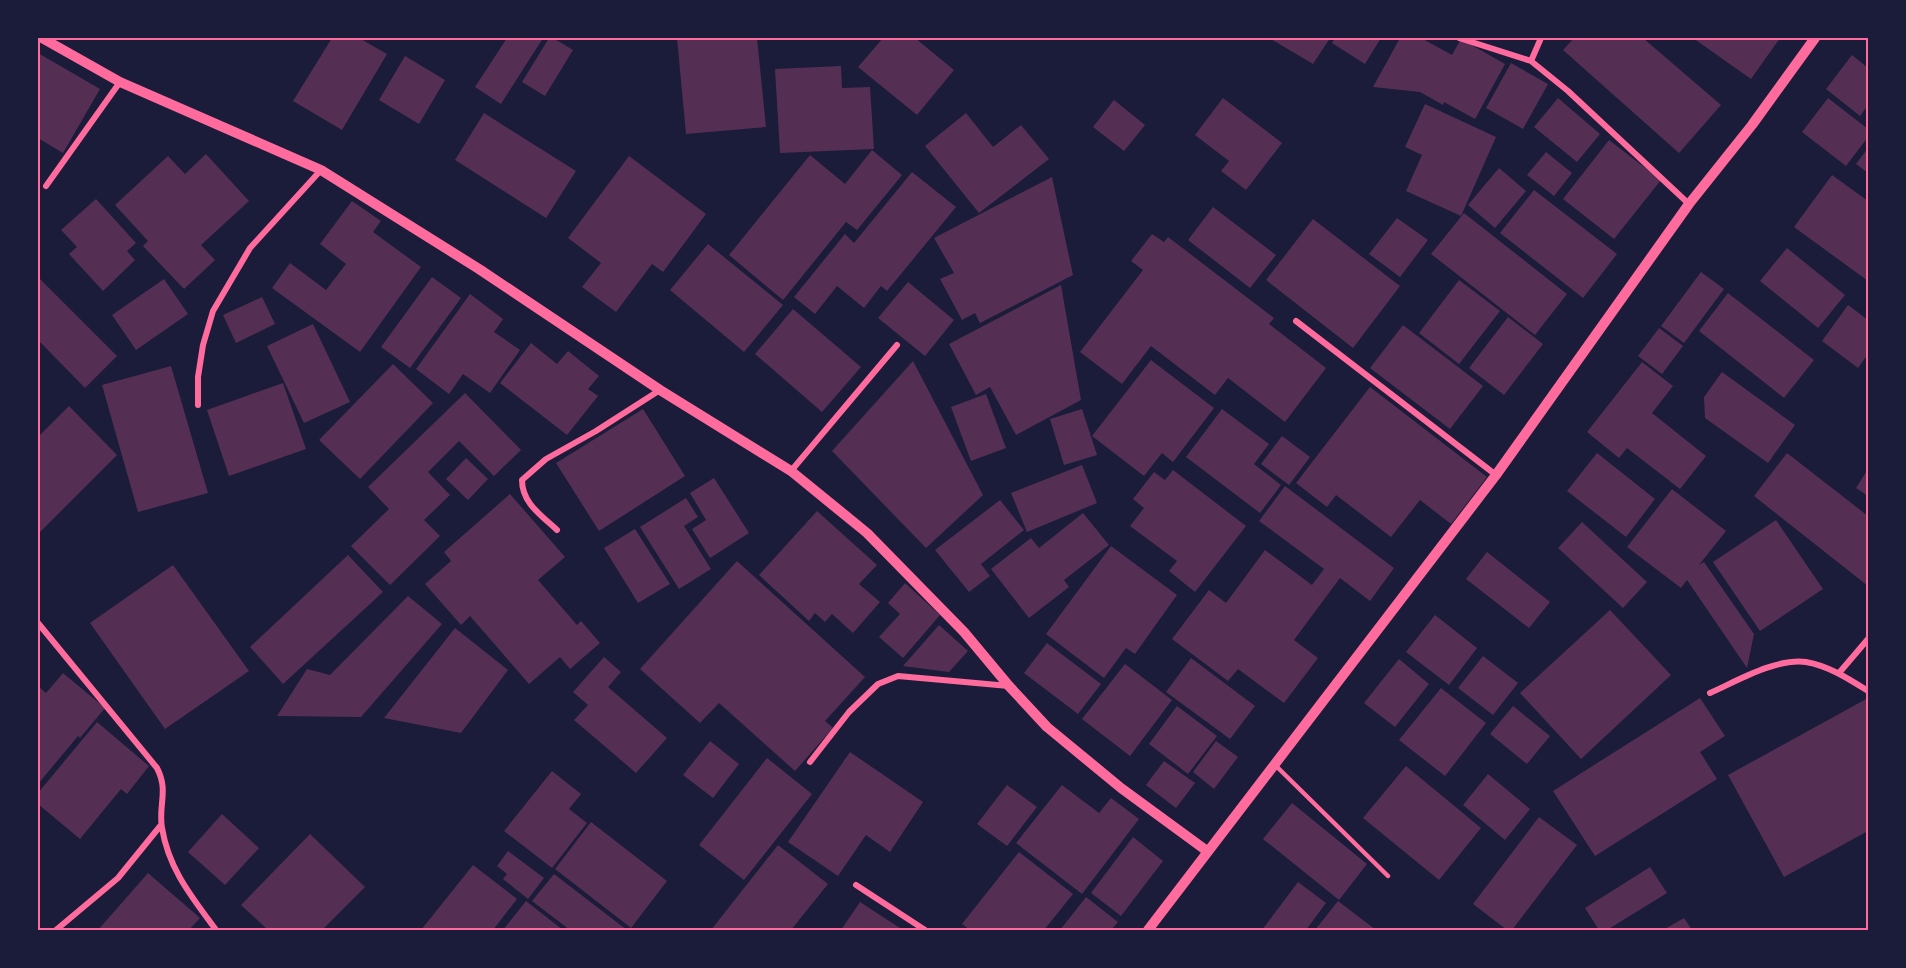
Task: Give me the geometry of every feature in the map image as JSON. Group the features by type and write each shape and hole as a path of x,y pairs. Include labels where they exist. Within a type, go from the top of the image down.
{"street":[{"path":"42,38 120,82 321,170 479,269 660,390 791,471 867,533 964,632 1047,727 1120,788 1207,851"},
{"path":"1459,38 1531,61 1568,91 1689,204"},
{"path":"1531,61 1541,38"},
{"path":"1148,930 1496,475 1689,204 1752,125 1815,38"},
{"path":"46,186 120,82"},
{"path":"198,405 198,377 203,345 213,311 250,248 321,170"},
{"path":"1296,321 1496,475"},
{"path":"791,471 897,345"},
{"path":"557,530 527,502 522,490 522,480 546,459 596,431 660,390"},
{"path":"38,623 157,768 164,786 161,825 167,852 179,879 216,930"},
{"path":"1839,673 1869,639"},
{"path":"1710,693 1768,666 1804,662 1839,673 1869,691"},
{"path":"810,762 849,712 878,684 898,676 1009,686"},
{"path":"56,930 118,878 161,825"},
{"path":"856,885 925,930"}],"lane":[{"path":"1275,765 1388,876"}],"building":[{"path":"332,38 359,38 387,54 342,130 293,101"},
{"path":"507,38 543,38 501,104 475,87"},
{"path":"549,38 573,50 545,96 522,82"},
{"path":"677,38 757,38 766,127 686,134"},
{"path":"883,38 915,38 954,70 917,115 858,67"},
{"path":"1269,38 1330,38 1313,64"},
{"path":"1335,38 1381,38 1365,64 1332,43"},
{"path":"1400,38 1421,38 1452,55 1461,39 1505,64 1475,119 1420,92 1373,87"},
{"path":"1574,38 1643,38 1721,105 1679,153 1563,50"},
{"path":"1693,38 1780,38 1751,79"},
{"path":"38,53 100,89 63,153 38,138"},
{"path":"1852,55 1868,68 1868,105 1860,116 1826,89"},
{"path":"405,56 445,80 419,124 379,100"},
{"path":"1511,63 1548,84 1523,129 1486,108"},
{"path":"841,66 842,88 870,87 874,149 780,153 775,69"},
{"path":"1223,98 1282,143 1246,190 1221,171 1229,161 1195,135"},
{"path":"1558,98 1600,134 1577,162 1534,127"},
{"path":"1828,98 1868,129 1868,137 1846,166 1802,132"},
{"path":"1114,100 1145,125 1124,151 1093,127"},
{"path":"1425,104 1496,137 1461,216 1406,191 1422,155 1405,147"},
{"path":"484,113 576,171 546,218 455,160"},
{"path":"966,113 993,147 1021,125 1049,159 979,213 925,146"},
{"path":"1609,140 1661,180 1614,239 1563,199"},
{"path":"1868,148 1868,173 1856,164"},
{"path":"872,150 902,175 857,230 846,222 783,300 729,255 810,155 845,184"},
{"path":"1546,152 1572,173 1554,196 1527,175"},
{"path":"206,154 249,201 201,245 215,260 184,289 143,246 148,241 115,205 168,156 185,174"},
{"path":"629,156 706,214 663,272 652,264 616,312 582,287 601,263 568,238"},
{"path":"1499,168 1526,191 1495,228 1468,205"},
{"path":"912,172 956,207 887,291 881,286 864,308 837,286 815,314 794,297 845,234 854,243"},
{"path":"1832,175 1868,201 1868,281 1794,227"},
{"path":"1052,177 1073,275 980,323 975,313 962,320 940,279 954,273 934,238"},
{"path":"1534,190 1617,254 1583,298 1500,233"},
{"path":"96,199 136,243 127,251 135,260 103,291 69,254 77,247 61,230"},
{"path":"352,201 381,221 373,232 421,267 360,352 272,288 290,263 326,290 346,264 320,244"},
{"path":"1213,207 1276,255 1250,288 1188,240"},
{"path":"1464,213 1567,294 1535,335 1431,254"},
{"path":"1397,218 1428,240 1400,277 1369,254"},
{"path":"1313,219 1400,286 1353,348 1266,280"},
{"path":"1152,234 1164,242 1168,237 1274,318 1269,324 1326,368 1285,422 1228,378 1215,395 1151,346 1122,384 1080,352 1143,270 1131,261"},
{"path":"708,244 783,305 744,352 670,290"},
{"path":"1787,248 1845,295 1818,328 1760,281"},
{"path":"1701,272 1724,289 1684,343 1661,326"},
{"path":"38,277 117,356 85,388 38,340"},
{"path":"432,277 461,298 410,368 381,347"},
{"path":"164,279 188,314 136,350 112,315"},
{"path":"1459,280 1500,311 1459,364 1419,333"},
{"path":"908,282 954,320 925,356 878,318"},
{"path":"1061,285 1081,400 1016,435 990,387 976,395 949,344"},
{"path":"1728,293 1814,360 1784,398 1699,331"},
{"path":"470,294 503,319 494,332 520,350 490,393 463,374 449,394 416,369"},
{"path":"262,297 275,324 236,343 223,315"},
{"path":"1848,305 1868,320 1868,354 1858,368 1822,341"},
{"path":"793,309 861,367 822,412 755,354"},
{"path":"1508,317 1543,344 1504,395 1469,368"},
{"path":"313,324 350,402 304,423 267,346"},
{"path":"1403,325 1483,386 1450,429 1370,368"},
{"path":"1659,328 1683,346 1662,374 1638,356"},
{"path":"531,343 557,364 568,351 599,376 588,389 598,396 567,435 500,383"},
{"path":"1151,360 1214,408 1173,462 1162,453 1144,476 1092,436"},
{"path":"913,361 983,495 926,548 832,451"},
{"path":"1642,362 1673,386 1652,413 1706,456 1680,489 1627,448 1619,458 1587,432"},
{"path":"393,364 433,403 360,479 319,440"},
{"path":"171,366 208,493 138,512 102,385"},
{"path":"1722,372 1795,425 1768,463 1705,418 1704,397"},
{"path":"283,383 306,449 229,476 207,410"},
{"path":"1370,387 1487,477 1451,524 1420,500 1391,537 1336,495 1327,507 1296,483"},
{"path":"465,393 521,450 494,476 459,441 428,472 450,495 424,520 440,536 390,585 351,546 389,509 368,487"},
{"path":"986,394 1006,448 971,461 951,407"},
{"path":"69,406 117,455 38,534 38,437"},
{"path":"643,409 685,476 599,531 556,463"},
{"path":"1082,409 1097,455 1064,465 1050,419"},
{"path":"1222,409 1269,444 1254,464 1281,485 1260,513 1186,457"},
{"path":"1282,436 1310,457 1289,485 1261,464"},
{"path":"1597,453 1655,499 1626,537 1567,491"},
{"path":"1787,453 1868,516 1868,586 1754,496"},
{"path":"466,458 488,479 468,500 446,479"},
{"path":"1082,465 1097,503 1027,532 1011,493"},
{"path":"1868,469 1868,496 1856,488"},
{"path":"1173,470 1246,526 1195,592 1169,571 1177,561 1130,526 1144,508 1133,499 1154,472 1165,480"},
{"path":"714,478 749,533 710,558 692,529 706,520 690,493"},
{"path":"1285,486 1394,568 1370,601 1340,578 1294,640 1318,658 1284,703 1238,669 1228,681 1172,639 1209,590 1226,603 1265,550 1312,585 1324,569 1259,521"},
{"path":"1672,489 1726,531 1699,565 1704,562 1754,634 1747,668 1687,580 1681,588 1627,547"},
{"path":"510,494 565,557 538,580 577,625 581,621 600,643 570,669 560,657 529,684 470,616 461,625 425,584 451,561 444,552"},
{"path":"686,498 698,517 684,526 711,569 679,589 640,527"},
{"path":"1000,500 1024,530 981,564 990,576 969,592 935,550"},
{"path":"817,511 877,565 859,584 880,602 853,633 832,614 825,622 815,613 809,621 759,575"},
{"path":"1083,513 1109,545 1064,580 1069,587 1029,618 991,569 1031,538 1039,548"},
{"path":"1776,520 1823,589 1760,631 1713,562"},
{"path":"1582,522 1647,582 1623,608 1558,548"},
{"path":"635,529 670,584 638,603 604,548"},
{"path":"1111,546 1177,595 1135,654 1126,648 1104,678 1046,634"},
{"path":"1487,552 1550,602 1529,628 1466,579"},
{"path":"348,555 383,592 283,684 250,647"},
{"path":"737,561 865,677 825,721 833,728 795,771 719,703 700,723 640,669"},
{"path":"173,565 249,671 165,729 90,623"},
{"path":"905,583 940,615 903,658 879,637 900,614 888,603"},
{"path":"408,596 442,624 361,717 277,716 307,669 330,675"},
{"path":"1610,610 1671,675 1581,759 1520,693"},
{"path":"1435,615 1477,648 1449,685 1406,652"},
{"path":"939,625 968,651 949,672 903,666"},
{"path":"455,628 508,670 461,733 384,718"},
{"path":"1047,643 1101,684 1078,714 1024,673"},
{"path":"1483,656 1518,683 1493,715 1458,688"},
{"path":"604,657 621,672 608,687 667,738 636,773 574,720 588,705 573,692"},
{"path":"1191,658 1255,706 1230,739 1166,692"},
{"path":"1399,659 1429,684 1395,727 1364,703"},
{"path":"1125,664 1172,700 1130,756 1082,719"},
{"path":"63,673 105,708 38,784 38,686 46,693"},
{"path":"1441,688 1486,723 1445,776 1399,740"},
{"path":"1700,698 1725,736 1700,752 1717,779 1595,856 1553,791"},
{"path":"1868,698 1868,831 1784,877 1728,775"},
{"path":"1177,706 1217,736 1188,774 1149,744"},
{"path":"1513,706 1550,736 1527,764 1490,734"},
{"path":"97,722 149,766 127,794 121,789 80,839 38,804 38,793"},
{"path":"710,741 739,764 713,798 683,775"},
{"path":"1216,741 1238,757 1214,789 1193,772"},
{"path":"850,752 923,802 890,852 866,835 838,876 788,842"},
{"path":"767,758 812,794 744,880 699,845"},
{"path":"1164,761 1195,783 1176,808 1146,785"},
{"path":"1406,766 1481,828 1439,880 1363,818"},
{"path":"552,771 581,794 569,809 587,823 552,868 504,831"},
{"path":"1488,774 1530,809 1505,840 1463,805"},
{"path":"1007,785 1037,807 1007,846 977,824"},
{"path":"1062,785 1099,813 1111,798 1139,819 1082,894 1016,843"},
{"path":"1292,803 1367,864 1339,900 1263,839"},
{"path":"222,814 259,848 225,885 188,852"},
{"path":"1539,817 1577,845 1512,930 1507,930 1473,904"},
{"path":"591,822 667,881 631,928 555,869"},
{"path":"310,834 365,887 322,930 268,930 241,905"},
{"path":"1133,837 1163,861 1121,916 1091,893"},
{"path":"778,845 828,884 791,930 711,930"},
{"path":"508,851 544,878 528,899 503,879 507,874 497,866"},
{"path":"1019,852 1073,894 1044,930 970,930 962,924"},
{"path":"473,865 517,899 493,930 421,930"},
{"path":"1650,867 1667,893 1607,930 1599,930 1585,908"},
{"path":"148,873 200,918 189,930 98,930"},
{"path":"554,874 627,930 570,930 532,901"},
{"path":"1298,882 1326,903 1306,930 1262,930"},
{"path":"1086,897 1118,922 1111,930 1060,930"},
{"path":"526,901 540,912 563,930 503,930"},
{"path":"1338,901 1376,930 1315,930"},
{"path":"860,902 903,930 841,930"},
{"path":"1684,918 1692,930 1663,930"}]}
